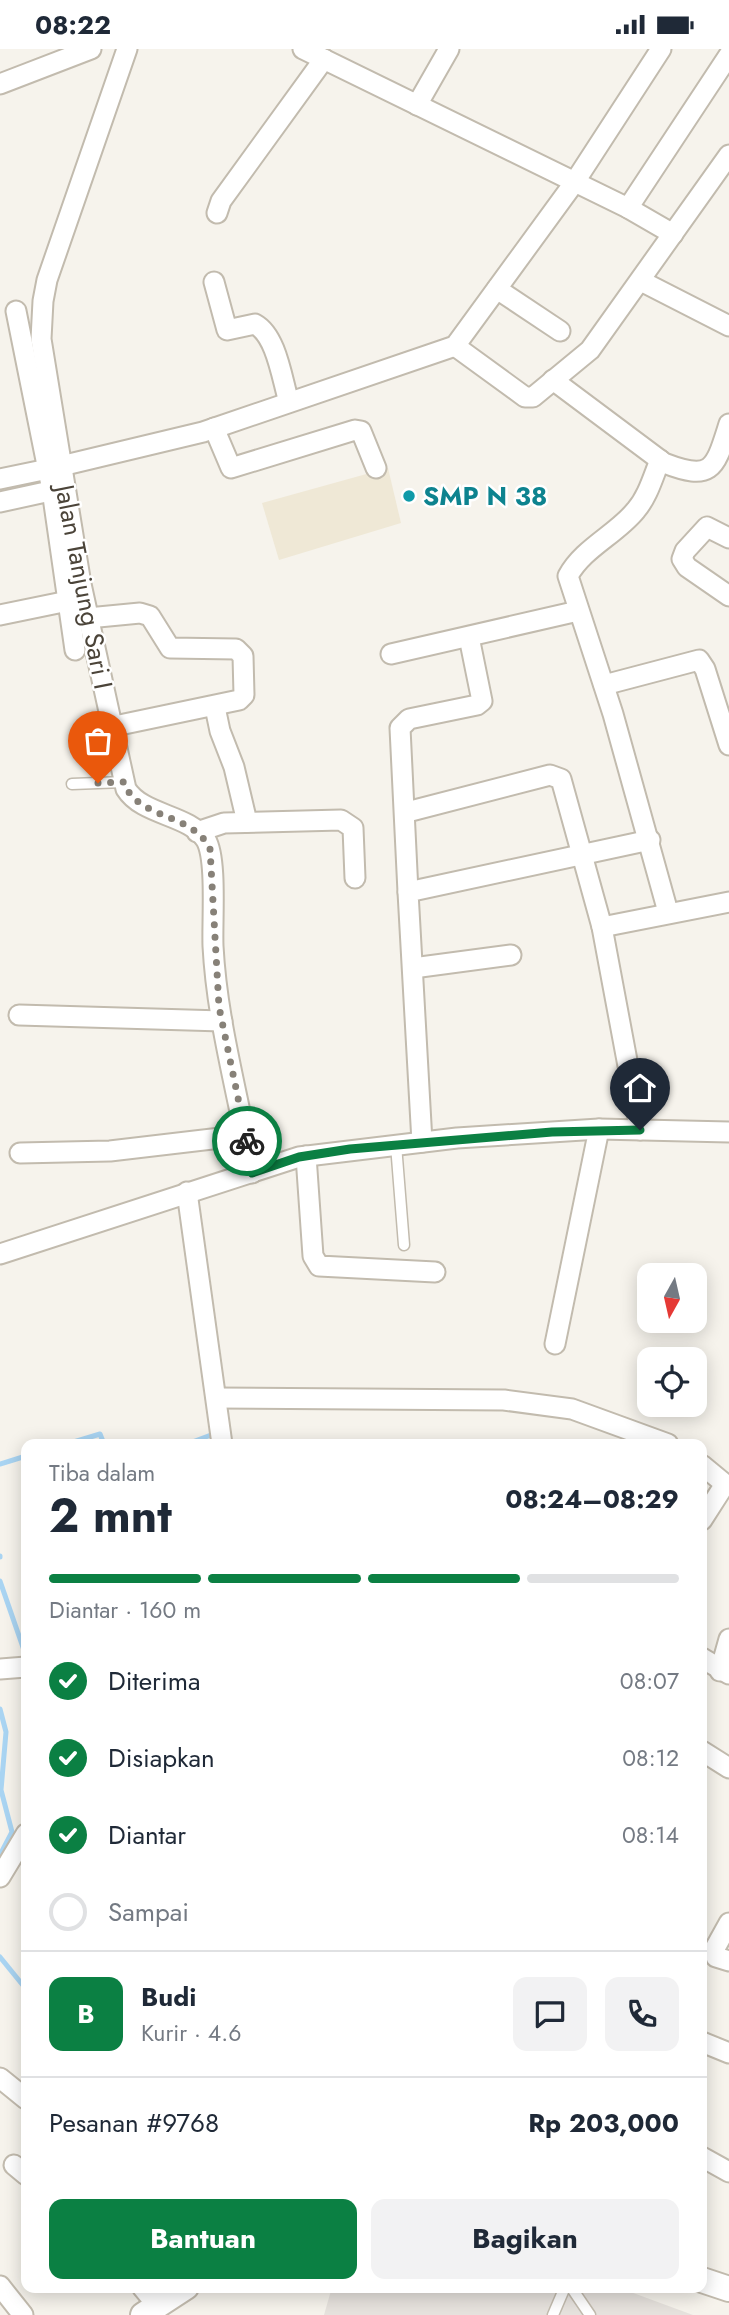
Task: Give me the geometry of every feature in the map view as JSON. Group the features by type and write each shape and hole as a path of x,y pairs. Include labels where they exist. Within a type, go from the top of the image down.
{"street":[{"path":"0,84 92,49"},
{"name":"Jalan Tanjung Sari I","path":"127,49 115,75 43,301 43,363 59,489 124,782 135,800 197,832"},
{"path":"303,49 628,208 673,234"},
{"path":"417,105 449,49"},
{"path":"0,478 214,428 455,346 574,183 661,49"},
{"path":"628,208 729,55"},
{"path":"217,213 221,201 324,59"},
{"path":"455,346 525,397 533,397 590,350 729,155"},
{"path":"641,281 729,325"},
{"path":"214,282 227,330 255,324 264,332 273,349 289,402"},
{"path":"497,289 560,331"},
{"path":"43,301 8,313 55,467"},
{"path":"553,380 660,460 694,473 710,470 718,459 729,424"},
{"path":"214,428 231,468 355,430 360,431 376,468"},
{"path":"660,460 647,494 635,511 570,572 568,581 604,685 650,840 668,912"},
{"path":"0,502 59,489 68,601 75,650"},
{"path":"729,538 707,527 685,551 682,559 687,567 729,596"},
{"path":"0,615 68,601"},
{"path":"391,654 578,611"},
{"path":"88,618 140,613 156,620 162,639 170,648 194,651 232,649 240,652 243,696 239,701 110,727"},
{"path":"422,1142 408,892 407,812 400,734 404,721 477,705 482,701 469,637"},
{"path":"604,685 699,660 705,669 729,745"},
{"path":"215,707 220,730 234,767 247,822"},
{"path":"407,812 556,775 561,779 601,927 640,1130"},
{"path":"197,832 224,823 341,820 350,823 353,828 355,878"},
{"path":"197,832 205,839 212,859 214,957 222,1021 252,1173"},
{"path":"408,892 582,857 650,840"},
{"path":"601,927 729,902"},
{"path":"412,968 511,955"},
{"path":"19,1015 222,1021"},
{"path":"555,1344 600,1129"},
{"path":"0,1254 306,1156 422,1142 600,1129 729,1132"},
{"path":"20,1153 110,1151 246,1135"},
{"path":"306,1156 313,1256 318,1266 435,1272"},
{"path":"187,1192 221,1439"},
{"path":"217,1398 504,1400 572,1409 654,1439"},
{"path":"707,1468 722,1478 724,1484 707,1512"},
{"path":"707,1661 725,1673 729,1639"},
{"path":"3,1670 21,1668"},
{"path":"707,1754 729,1768"},
{"path":"0,1877 21,1846"},
{"path":"729,1923 714,1950 716,1957 729,1961"},
{"path":"707,2044 729,2053"},
{"path":"0,2078 21,2095"},
{"path":"707,2160 729,2172"},
{"path":"707,2282 729,2289"},
{"path":"0,2286 23,2315"},
{"path":"147,2302 170,2293"}],"lane":[{"path":"72,784 124,782"},
{"path":"396,1145 404,1245"},
{"path":"553,2315 562,2293"},
{"path":"575,2293 590,2315"}],"shaded area":[{"path":"388,468 401,523 279,560 262,503"},
{"path":"330,2293 633,2293 693,2315 324,2315"}],"waterway":[{"path":"84,1439 100,1434 102,1439"},
{"path":"200,1439 211,1435"},
{"path":"0,1464 21,1458"},
{"path":"0,1581 21,1642"},
{"path":"0,1709 6,1732 1,1790 12,1832 0,1855"},
{"path":"0,1957 21,1983"}],"way so far":[{"path":"98,783 124,782 128,793 135,800 197,832 205,839 210,849 214,957 219,1007 247,1141"}],"place":[{"name":"SMP N 38","path":"409,496"}],"route":[{"path":"247,1141 252,1173 299,1157 350,1149 457,1138 600,1129 640,1130"}]}
